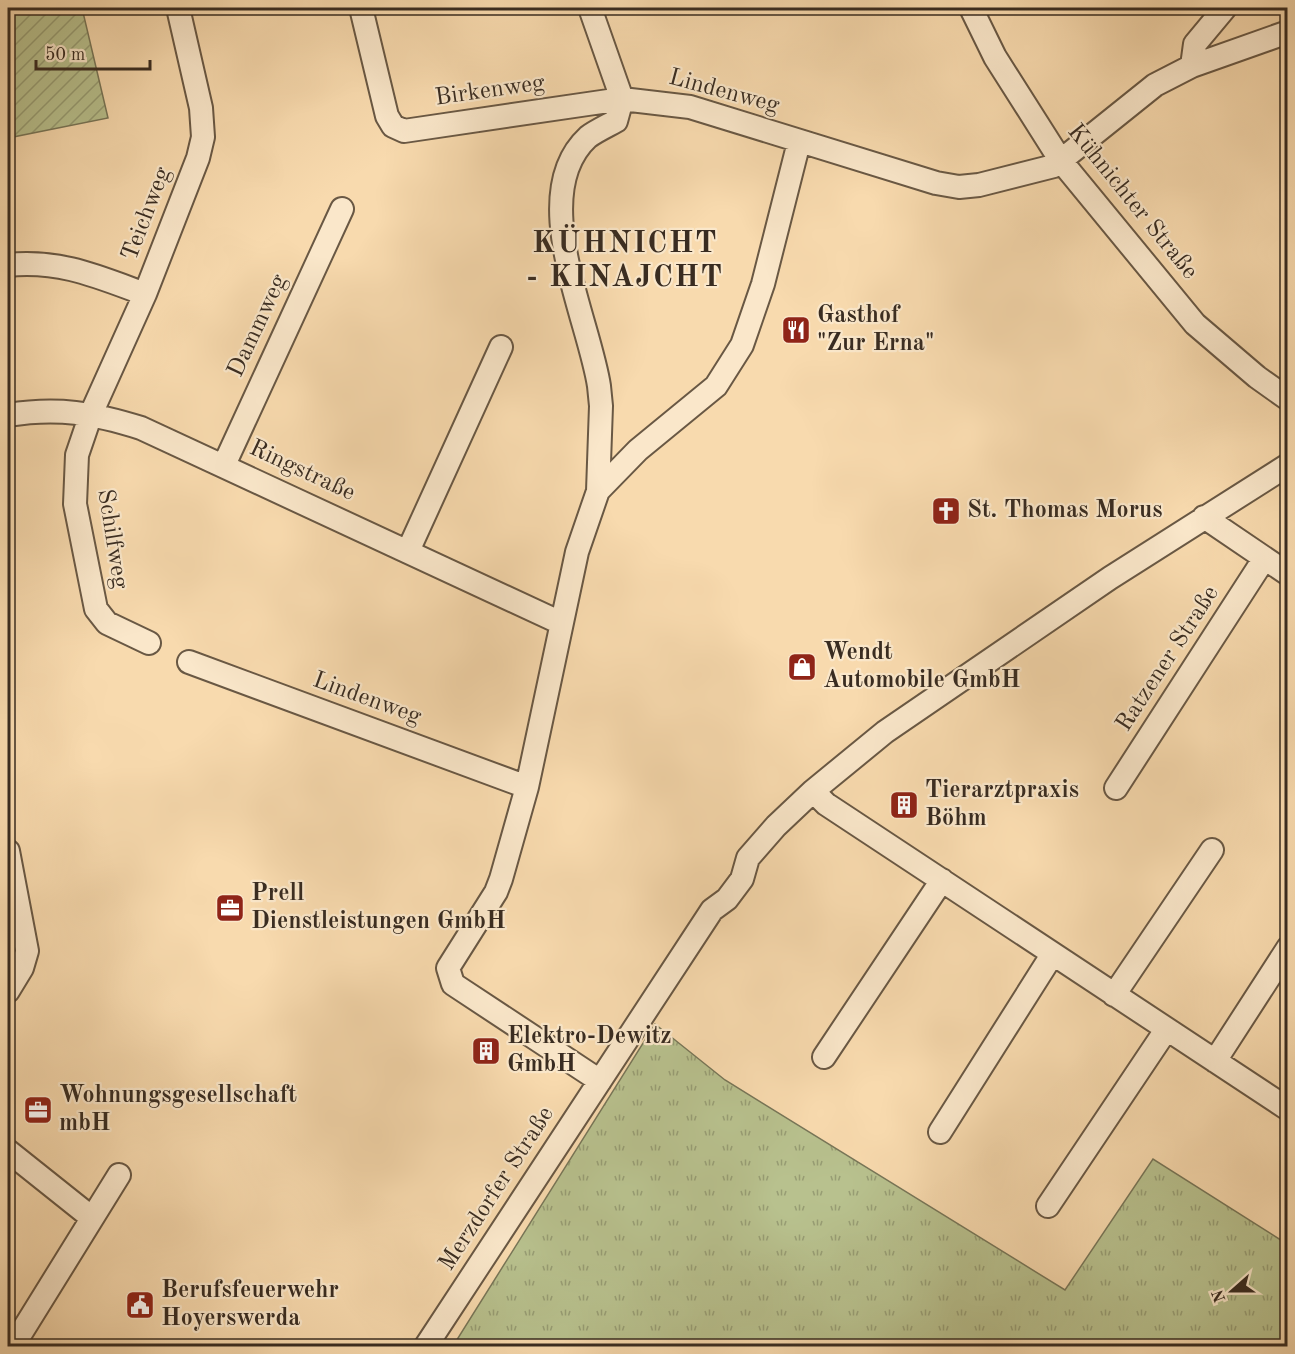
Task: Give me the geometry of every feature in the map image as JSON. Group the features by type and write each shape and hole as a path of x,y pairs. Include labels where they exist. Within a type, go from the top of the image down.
{"street":[{"name":"Teichweg","path":"91,414 144,294 203,136 201,108 177,8"},
{"name":"Birkenweg","path":"361,8 387,116 393,126 404,131 622,99"},
{"path":"590,8 622,99"},
{"name":"Kühnichter Straße","path":"971,8 995,57 1061,161 1195,324 1257,377 1287,399"},
{"path":"1192,66 1195,44 1225,8"},
{"name":"Lindenweg","path":"600,1081 453,984 449,976 451,960 496,892 527,788 577,552 598,491 599,386 564,247 564,184 577,151 589,136 616,121 622,99 690,106 799,142 916,177 959,187 1029,173 1061,161 1155,85 1192,66 1287,32"},
{"name":"Lindenweg","path":"598,491 629,459 716,386 742,345 763,284 799,142"},
{"name":"Dammweg","path":"224,465 342,209"},
{"name":"Teichweg","path":"8,265 48,264 75,268 144,294"},
{"path":"408,551 501,347"},
{"name":"Ringstraße","path":"8,415 63,410 91,414 141,428 561,623"},
{"name":"Schilfweg","path":"91,414 77,456 75,504 92,594 96,609 108,623 149,643"},
{"path":"599,445 613,455 629,459"},
{"name":"Merzdorfer Straße","path":"426,1347 712,910 728,899 742,879 748,858 776,826 813,791 923,704 1204,517 1287,465"},
{"path":"1204,517 1287,574"},
{"name":"Ratzener Straße","path":"1116,788 1264,559"},
{"name":"Lindenweg","path":"189,662 527,788"},
{"path":"813,791 826,804 1287,1109"},
{"path":"8,850 27,951 22,968 8,991"},
{"path":"1114,995 1212,850"},
{"path":"824,1057 942,880"},
{"path":"1215,1061 1287,948"},
{"path":"940,1132 1052,955"},
{"path":"1048,1206 1166,1030"},
{"path":"8,1151 92,1218"},
{"path":"12,1347 119,1175"}],"green space":[{"path":"8,8 82,8 108,118 8,138"},
{"path":"655,1024 725,1080 1065,1290 1153,1159 1287,1244 1287,1346 453,1346"}],"place":[{"name":"Gasthof \"Zur Erna\"","path":"796,330"},
{"name":"St. Thomas Morus","path":"946,511"},
{"name":"Wendt Automobile GmbH","path":"802,667"},
{"name":"Tierarztpraxis Böhm","path":"904,805"},
{"name":"Prell Dienstleistungen GmbH","path":"230,908"},
{"name":"Elektro-Dewitz GmbH","path":"486,1051"},
{"name":"Wohnungsgesellschaft mbH","path":"38,1110"},
{"name":"Berufsfeuerwehr Hoyerswerda","path":"140,1305"}],"district":[{"name":"KÜHNICHT - KINAJCHT","path":"625,261"}]}
